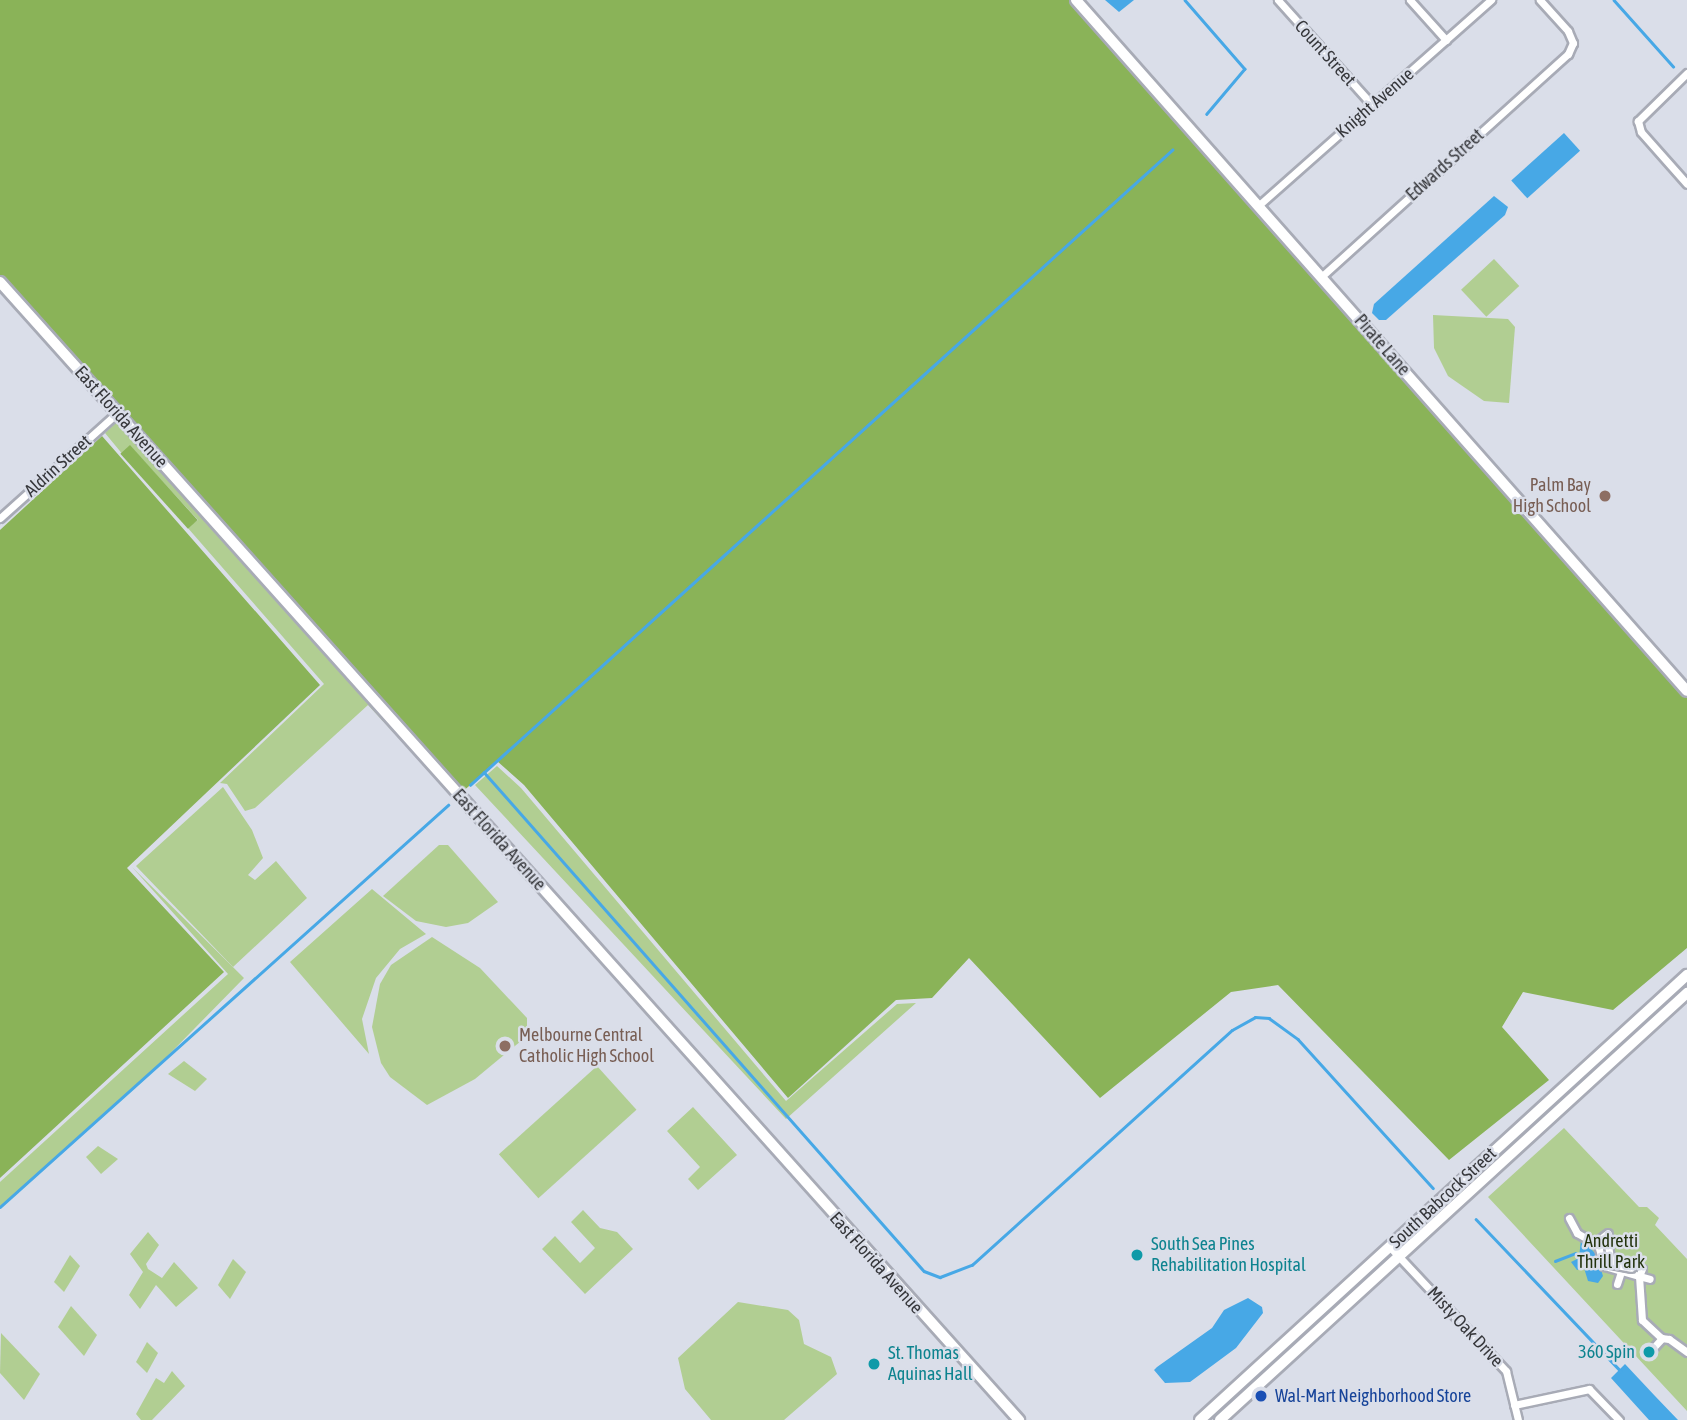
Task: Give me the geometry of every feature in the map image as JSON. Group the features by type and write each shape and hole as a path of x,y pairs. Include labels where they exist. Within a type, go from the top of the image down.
{"street":[{"name":"Pirate Lane","path":"1076,0 1687,691"},
{"name":"Count Street","path":"1278,0 1373,106"},
{"path":"1410,0 1446,40"},
{"name":"Knight Avenue","path":"1259,205 1491,0"},
{"name":"Edwards Street","path":"1321,276 1568,54 1573,43 1568,31 1540,0"},
{"path":"1687,73 1638,121 1641,132 1687,184"},
{"name":"East Florida Avenue","path":"1,286 1017,1420"},
{"name":"Aldrin Street","path":"0,518 117,413"},
{"name":"South Babcock Street","path":"1200,1420 1687,975"},
{"name":"South Babcock Street","path":"1220,1420 1687,993"},
{"path":"1569,1218 1579,1236 1595,1243 1604,1266 1642,1271 1650,1279"},
{"path":"1595,1243 1608,1233"},
{"path":"1608,1245 1611,1264 1626,1269"},
{"name":"Misty Oak Drive","path":"1390,1247 1506,1371 1518,1420"},
{"path":"1647,1260 1642,1271 1642,1320 1662,1338 1687,1352"},
{"path":"1617,1284 1626,1269"},
{"path":"1657,1348 1662,1338"},
{"path":"1514,1405 1588,1389 1619,1420"}],"green space":[{"path":"0,0 1076,0 1687,691 1687,948 1613,1010 1523,992 1502,1027 1549,1080 1449,1160 1278,985 1231,992 1100,1098 969,958 932,998 896,1000 788,1098 524,785 497,761 459,795 0,282"},
{"path":"1494,259 1519,286 1486,317 1461,290"},
{"path":"1433,315 1508,319 1515,327 1509,403 1484,401 1448,376 1434,348"},
{"path":"118,421 445,788 368,705 255,808 245,811 227,784 220,783 324,684 187,527 198,520 130,446 124,456 105,433"},
{"path":"102,436 320,685 127,868 224,972 0,1178 0,530"},
{"path":"130,445 198,520 188,529 120,454"},
{"path":"497,766 521,788 786,1101 897,1004 916,1003 786,1119 475,785"},
{"path":"223,787 252,830 263,858 248,875 255,880 276,861 307,898 233,967 136,866"},
{"path":"439,845 448,845 498,902 468,923 446,927 416,921 383,896"},
{"path":"132,867 244,978 146,1078 0,1209 0,1182 228,974"},
{"path":"372,889 426,934 400,949 376,978 362,1019 369,1054 290,962"},
{"path":"432,937 480,968 527,1018 527,1036 475,1079 427,1105 390,1077 381,1063 372,1027 380,984 391,965"},
{"path":"184,1061 207,1079 195,1091 168,1074"},
{"path":"597,1066 636,1110 538,1198 499,1154"},
{"path":"693,1107 737,1155 698,1190 688,1179 700,1167 667,1131"},
{"name":"Andretti Thrill Park","path":"1564,1128 1639,1207 1647,1207 1659,1218 1655,1225 1687,1259 1687,1411 1488,1197"},
{"path":"98,1146 118,1159 101,1174 86,1157"},
{"path":"583,1210 600,1228 617,1232 633,1249 585,1294 542,1249 555,1236 580,1263 595,1248 571,1222"},
{"path":"148,1232 159,1245 146,1264 148,1269 162,1278 174,1262 198,1288 176,1307 156,1285 140,1309 129,1295 143,1272 130,1254"},
{"path":"70,1255 80,1266 64,1292 54,1282"},
{"path":"233,1259 246,1272 230,1299 218,1285"},
{"path":"738,1302 788,1310 799,1320 804,1344 831,1357 837,1374 784,1420 711,1420 685,1389 678,1358"},
{"path":"71,1306 97,1335 84,1356 58,1327"},
{"path":"1,1333 40,1374 24,1400 0,1373"},
{"path":"147,1342 158,1353 147,1373 136,1362"},
{"path":"172,1371 185,1386 152,1420 141,1420 136,1414 156,1378 164,1383"}],"water":[{"path":"1105,0 1134,0 1119,12"},
{"path":"1564,133 1580,151 1527,198 1511,181"},
{"path":"1494,196 1508,207 1505,215 1386,320 1379,320 1372,313 1374,304"},
{"path":"1581,1239 1596,1254 1603,1276 1598,1283 1588,1281 1584,1268 1577,1270 1571,1262 1579,1258"},
{"path":"1248,1298 1262,1307 1263,1313 1236,1348 1190,1382 1165,1383 1154,1370 1212,1328 1224,1310"},
{"path":"1625,1364 1678,1420 1649,1420 1611,1378"}],"waterway":[{"path":"1185,0 1245,69 1207,114"},
{"path":"1614,0 1673,66"},
{"path":"470,785 1172,150"},
{"path":"484,772 924,1271 940,1277 972,1265 1232,1030 1255,1017 1269,1018 1298,1039 1433,1188"},
{"path":"0,1207 448,805"},
{"path":"1476,1219 1621,1371"},
{"path":"1555,1261 1576,1253"}],"place":[{"name":"Palm Bay High School","path":"1605,496"},
{"name":"Melbourne Central Catholic High School","path":"505,1046"},
{"name":"South Sea Pines Rehabilitation Hospital","path":"1137,1255"},
{"name":"360 Spin","path":"1649,1352"},
{"name":"St. Thomas Aquinas Hall","path":"874,1364"},
{"name":"Wal-Mart Neighborhood Store","path":"1261,1396"}]}
